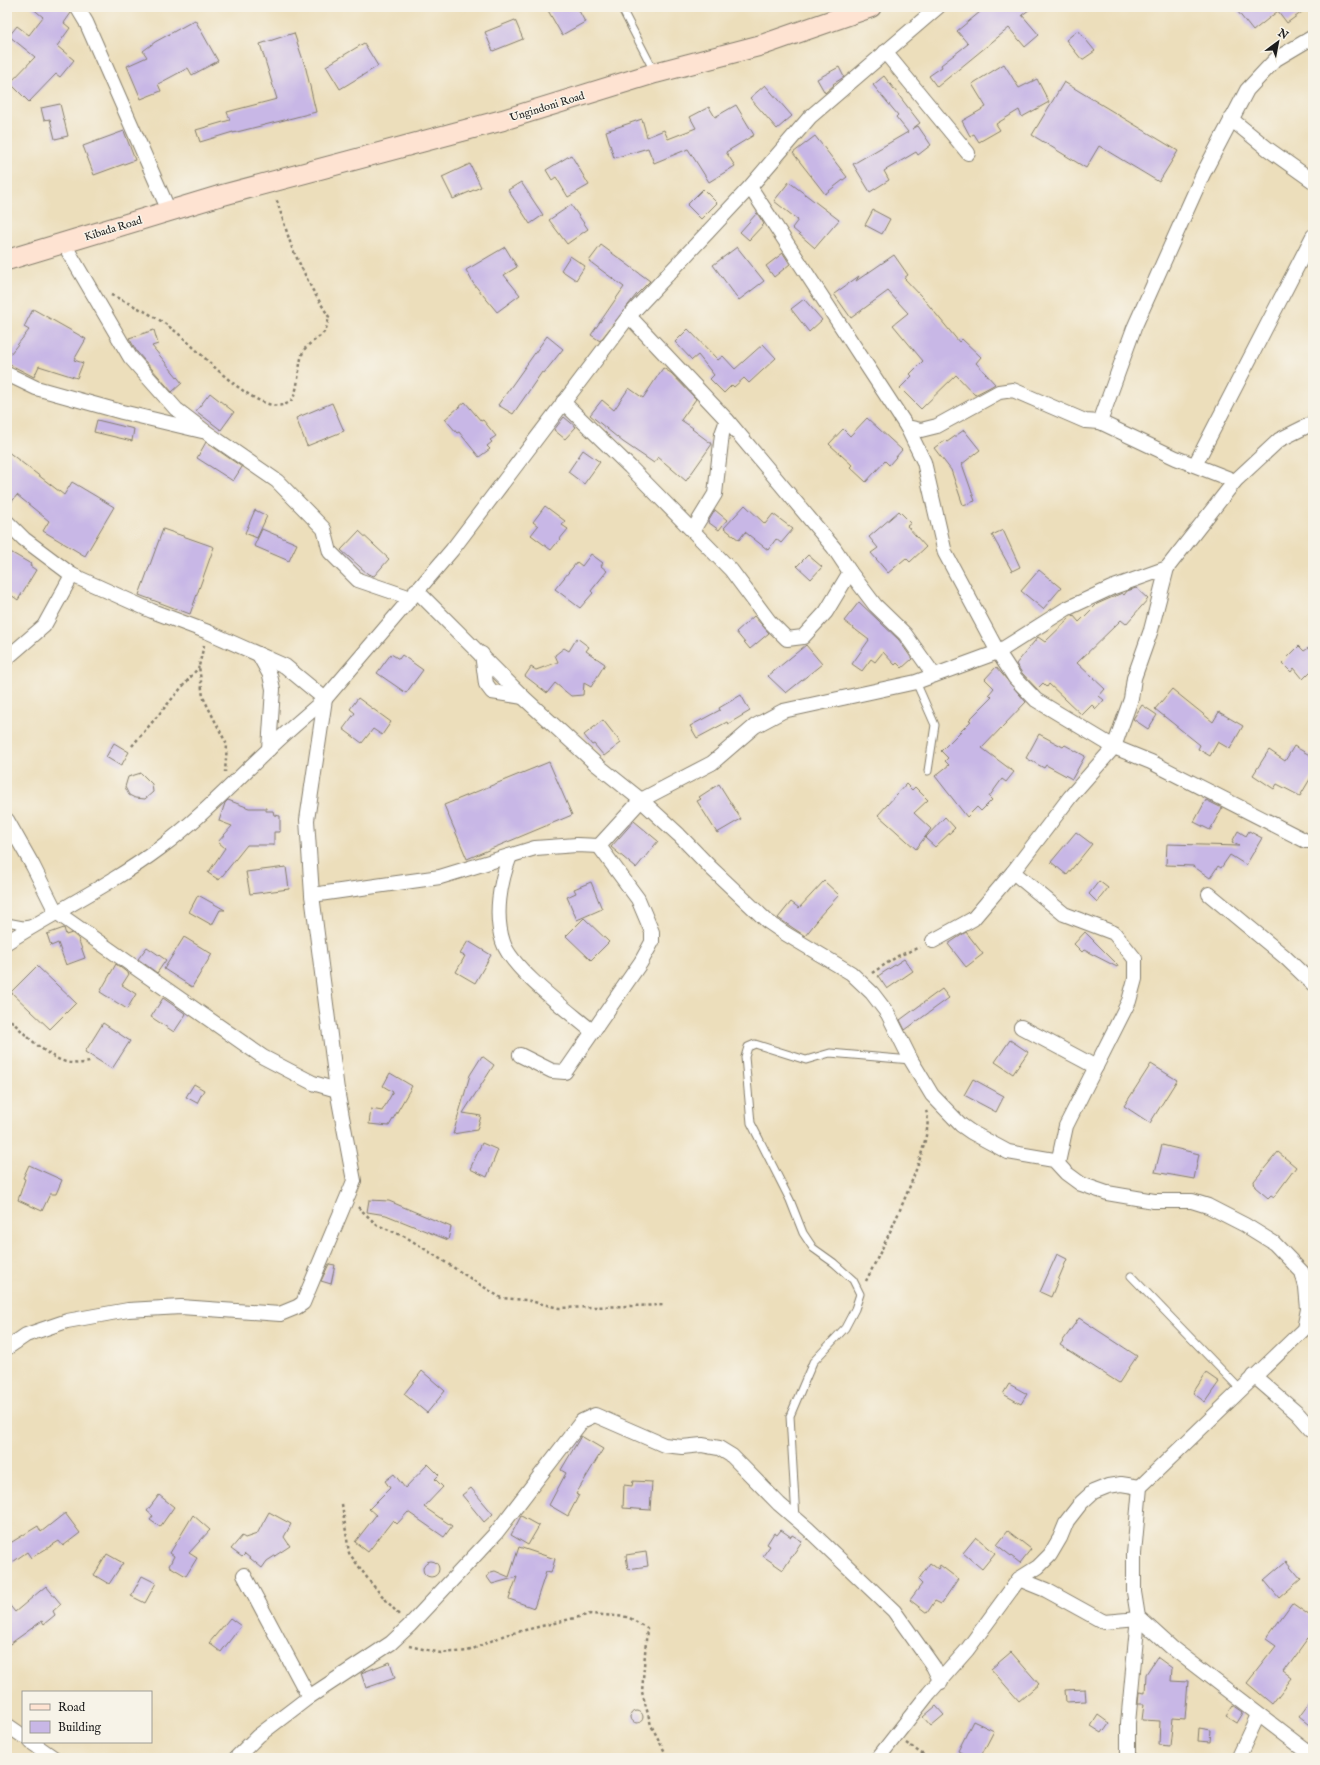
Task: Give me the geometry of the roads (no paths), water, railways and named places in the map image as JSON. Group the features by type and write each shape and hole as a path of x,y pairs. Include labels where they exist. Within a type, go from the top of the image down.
{"main road":[{"name":"Ungindoni Road","path":"220,196 503,120 655,73 762,44 840,12 871,7"},
{"name":"Kibada Road","path":"7,260 220,196"}],"street":[{"path":"77,7 86,22 170,211"},
{"path":"7,942 56,912 93,892 161,848 223,794 269,749 325,699 452,550 629,316 750,187 810,117 938,7"},
{"path":"1100,422 1134,328 1203,174 1247,90 1276,59 1313,37"},
{"path":"885,52 968,153"},
{"path":"1231,119 1268,149 1313,181"},
{"path":"750,187 906,427 924,462 945,553 998,652 1015,678 1036,700 1114,748 1151,762 1306,841 1313,841"},
{"path":"1195,465 1313,236"},
{"path":"64,244 130,357 176,409 206,432 277,481 324,529 330,552 358,580 414,594 482,654 523,697 596,764 641,800 679,835 711,868 767,920 786,934 852,973 872,993 888,1014 911,1060 932,1095 961,1125 970,1132 1008,1152 1054,1160 1066,1173 1081,1184 1107,1193 1154,1201 1192,1201 1208,1206 1274,1243 1302,1272 1306,1287 1309,1326 1240,1389 1140,1487 1134,1554 1134,1592 1138,1618 1128,1723 1128,1758"},
{"path":"629,316 727,420 834,548 875,605 905,634 934,675"},
{"path":"7,376 50,392 122,412 206,432"},
{"path":"906,427 921,430 937,426 999,392 1013,390 1085,421 1100,422 1195,465 1235,481"},
{"path":"563,402 693,530 731,570 769,622 787,639 803,637 826,612 850,572"},
{"path":"693,530 715,494 722,434 727,420"},
{"path":"933,941 973,919 1013,872 1070,797 1114,748 1131,699 1134,678 1151,630 1167,568 1235,481 1279,440 1313,423"},
{"path":"7,522 24,539 72,575 152,611 208,632 285,666 325,699"},
{"path":"599,846 641,800 712,763 755,726 783,711 916,682 998,652 1066,609 1111,588 1167,568"},
{"path":"7,658 44,626 72,575"},
{"path":"482,654 486,684 492,692 523,697"},
{"path":"259,655 270,674 273,689 269,749"},
{"path":"7,1348 26,1335 67,1321 128,1310 182,1307 280,1314 297,1308 303,1303 354,1181 337,1090 312,895 307,820 325,699"},
{"path":"7,820 33,866 56,912 263,1057 313,1083 337,1090"},
{"path":"312,895 440,877 535,848 577,845 599,846"},
{"path":"520,1055 552,1071 566,1072 641,962 652,942 652,932 638,899 599,846"},
{"path":"510,856 500,890 499,926 503,944 514,961 540,987 593,1032"},
{"path":"1013,872 1064,914 1114,933 1135,959 1135,979 1129,1001 1066,1126 1058,1163"},
{"path":"1209,894 1285,958 1313,984"},
{"path":"1021,1027 1096,1067"},
{"path":"1254,1376 1298,1414 1313,1431"},
{"path":"236,1758 258,1736 309,1697 391,1643 409,1626 496,1533 582,1421 595,1415 664,1445 682,1447 702,1445 719,1448 732,1456 779,1504 894,1612 933,1666 940,1682"},
{"path":"878,1758 894,1735 967,1650 1019,1579 1038,1567 1050,1555 1060,1538 1067,1521 1081,1503 1093,1492 1108,1486 1121,1484 1140,1487"},
{"path":"244,1575 309,1697"},
{"path":"1019,1579 1046,1590 1104,1622 1138,1618 1171,1648 1313,1756"},
{"path":"1238,1758 1258,1715"},
{"path":"7,1725 22,1735"},
{"path":"32,1743 54,1758"}],"lane":[{"path":"622,7 655,73"},
{"path":"916,682 935,724 928,771"},
{"path":"7,922 24,925 36,924"},
{"path":"796,1519 790,1416 813,1362 845,1328 855,1309 860,1294 853,1280 834,1263 813,1248 802,1233 790,1200 751,1123 745,1057 748,1047 755,1044 806,1060 830,1053 911,1060"},
{"path":"1131,1276 1240,1389"}]}
